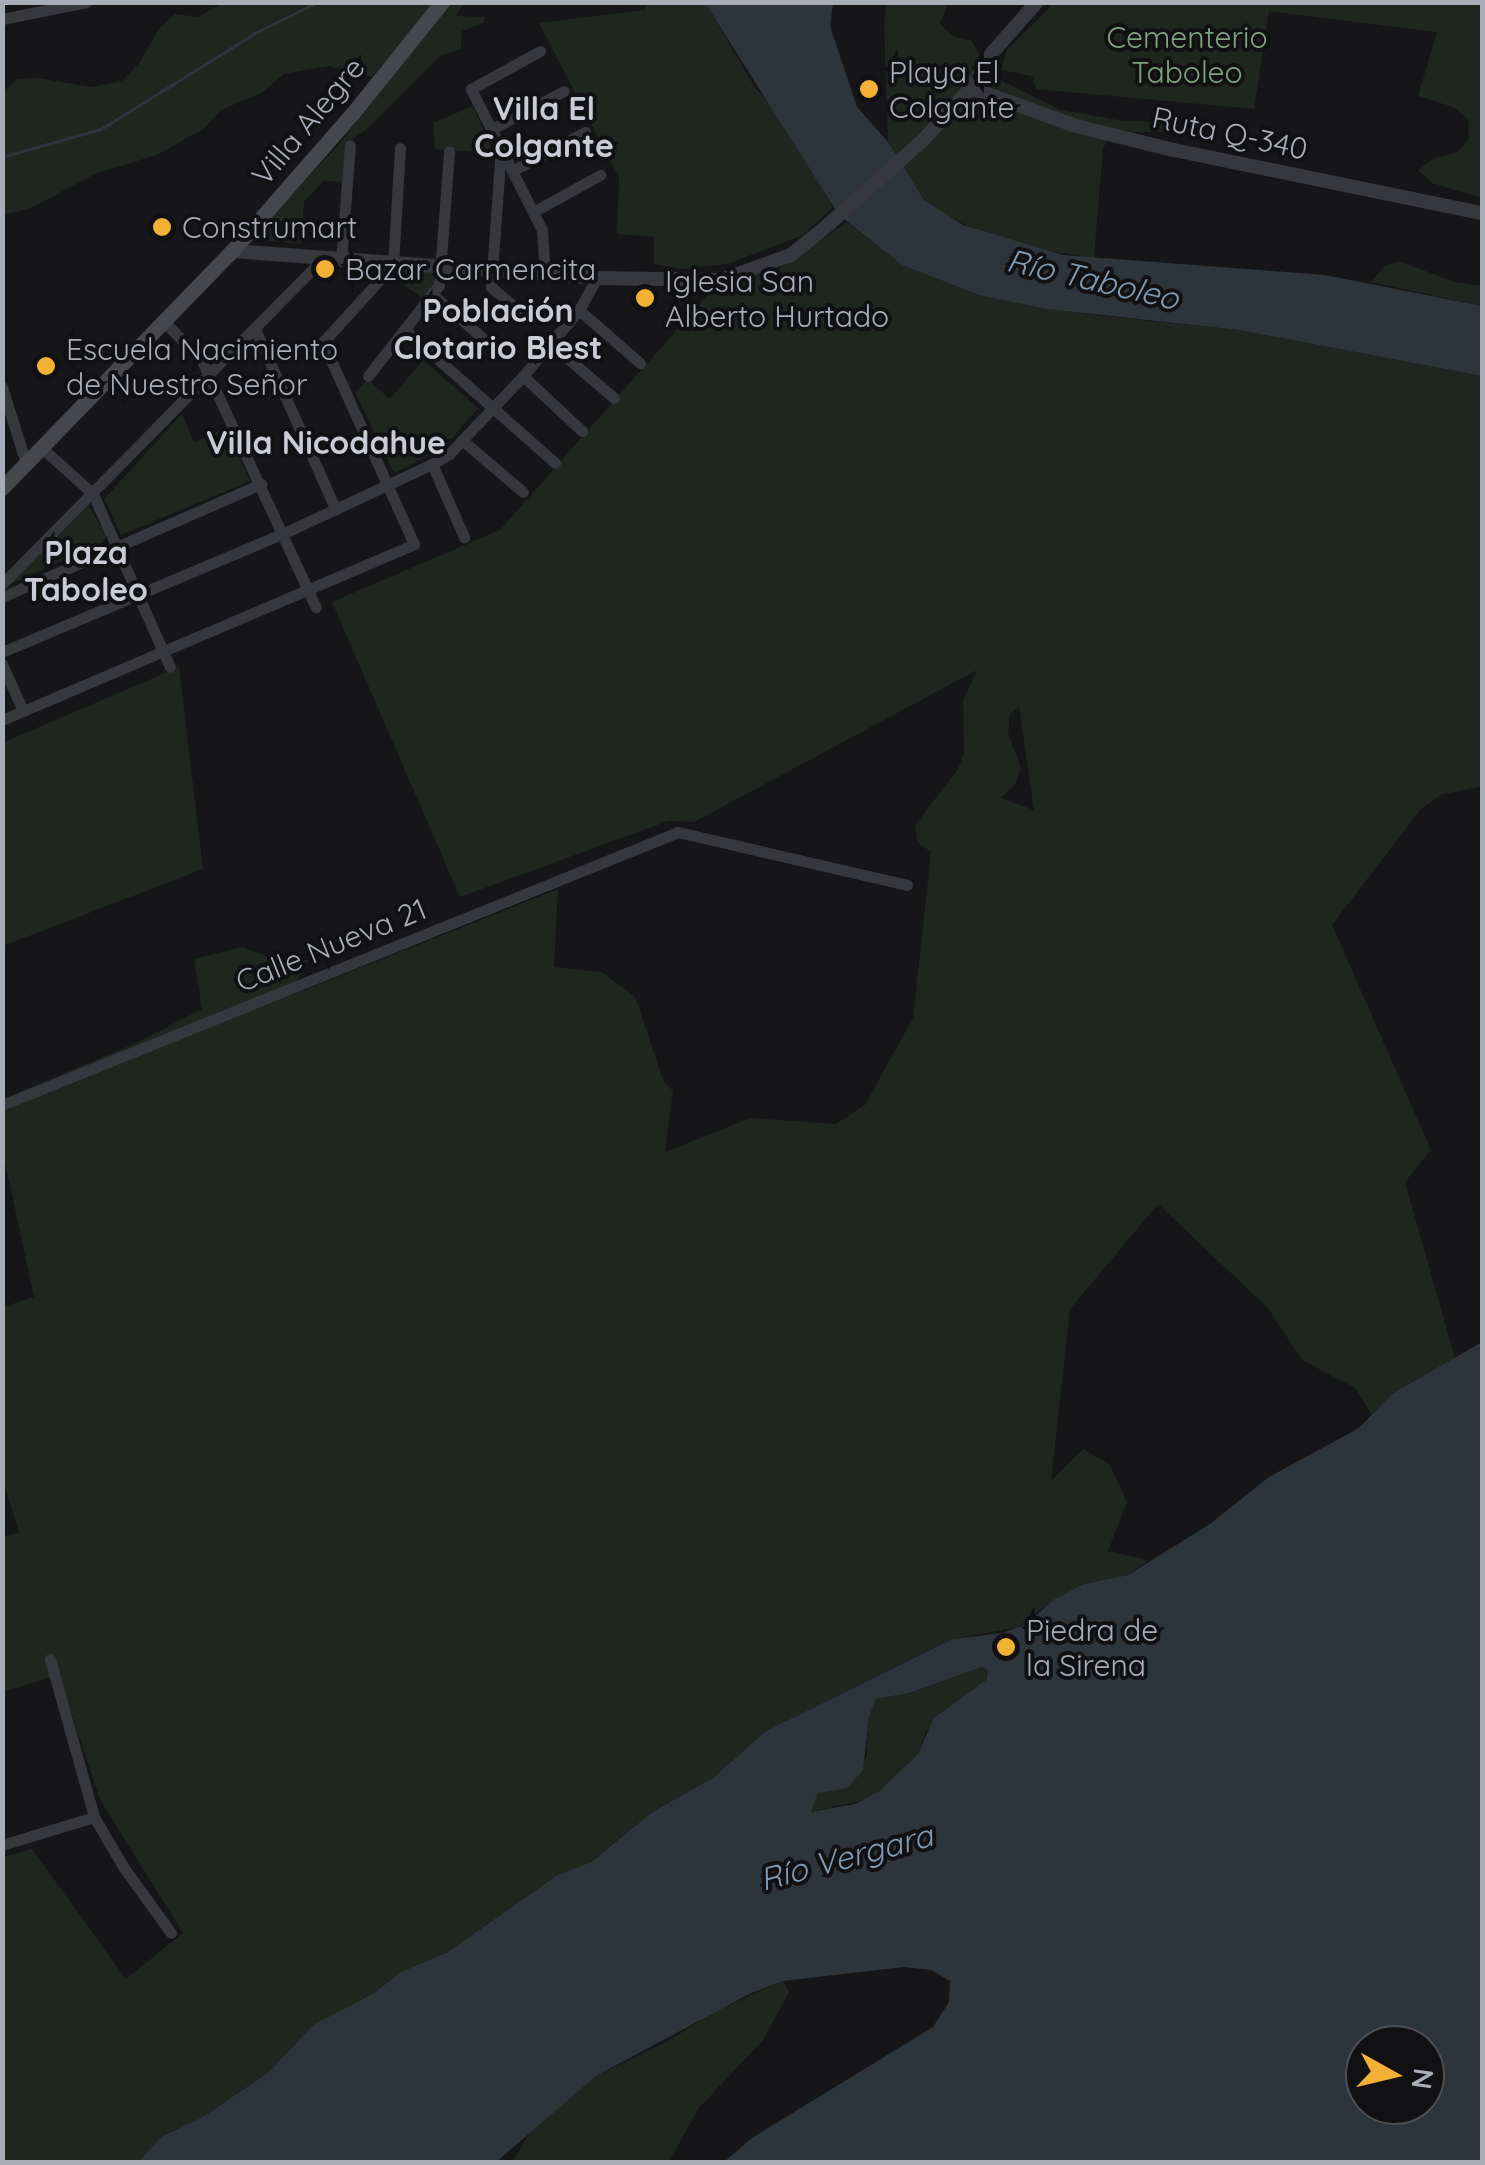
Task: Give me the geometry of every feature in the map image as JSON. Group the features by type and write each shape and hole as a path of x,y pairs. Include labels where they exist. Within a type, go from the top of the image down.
{"main road":[{"name":"Villa Alegre","path":"2,488 23,455 42,448 232,252 352,114 442,2"}],"street":[{"path":"2,19 86,2"},
{"path":"232,252 596,278 721,280 791,255 828,226 923,140 971,88 992,54 1037,2"},
{"path":"540,51 471,89 545,240 545,275"},
{"name":"Ruta Q-340","path":"971,88 1076,126 1174,150 1482,213"},
{"path":"492,129 564,91"},
{"path":"512,170 586,132"},
{"path":"341,261 350,146"},
{"path":"501,147 491,287 528,320"},
{"path":"2,720 310,592 414,544 323,342 393,264 400,148"},
{"path":"368,376 434,296 442,268 449,151"},
{"path":"533,212 600,175"},
{"path":"2,584 322,260"},
{"path":"2,652 282,534 432,464 462,440 522,376 579,310 596,278"},
{"path":"434,296 499,352"},
{"path":"579,310 640,363"},
{"path":"165,322 193,350 209,376 316,607"},
{"path":"255,328 336,510"},
{"path":"406,332 556,462"},
{"path":"550,344 614,398"},
{"path":"522,376 582,431"},
{"path":"3,392 23,455"},
{"path":"462,440 523,492"},
{"path":"2,447 23,455"},
{"path":"42,448 92,494 170,667"},
{"path":"432,464 464,538"},
{"path":"2,597 260,484"},
{"path":"2,664 23,711"},
{"name":"Calle Nueva 21","path":"2,1105 678,832 907,886"},
{"path":"50,1660 94,1817 124,1868 171,1933"},
{"path":"2,1845 94,1817"}],"green space":[{"path":"223,3 434,3 372,77 329,66 284,74 261,93 221,110 203,129 157,155 97,173 29,209 3,215 3,92 17,79 38,78 92,87 122,81 140,62 159,29 175,14 198,17"},
{"path":"450,3 463,3 456,16 485,17 483,23 462,31 461,49 441,55 366,130 346,143 342,182 323,181 304,202 301,244 263,240 262,227 340,143"},
{"path":"646,3 705,3 756,89 777,110 833,207 803,235 728,264 683,269 654,264 654,237 617,234 619,178 539,23 645,10"},
{"path":"887,3 948,3 940,24 953,36 972,41 990,75 1060,110 1124,121 1183,122 1167,132 1111,132 1103,149 1094,258 1041,250 973,229 932,207 917,191 888,142 884,23"},
{"name":"Cementerio Taboleo","path":"1049,3 1482,3 1482,198 1432,183 1418,170 1435,158 1456,153 1469,139 1468,119 1453,107 1418,96 1437,32 1269,11 1254,109 1036,89 1032,76 1001,70 1007,50 1051,6"},
{"path":"473,106 493,153 435,149 433,123"},
{"path":"847,222 902,265 979,295 1084,314 1239,330 1482,376 1482,786 1440,795 1420,810 1332,925 1431,1150 1405,1182 1455,1358 1392,1394 1373,1417 1355,1388 1302,1360 1268,1308 1158,1204 1070,1309 1051,1481 1083,1449 1110,1465 1127,1502 1108,1551 1148,1560 1128,1575 1084,1584 1018,1627 953,1639 766,1731 714,1777 651,1813 590,1862 543,1885 448,1952 401,1972 374,1993 313,2025 269,2072 203,2117 161,2137 138,2162 3,2162 3,1857 32,1849 126,1979 183,1933 100,1800 59,1675 3,1692 3,1536 19,1533 3,1479 3,1307 34,1297 3,1153 3,1099 134,1044 202,1009 194,959 243,947 272,958 308,960 290,996 558,889 554,967 602,972 636,998 664,1082 673,1091 665,1152 750,1118 836,1124 865,1105 913,1018 931,852 917,842 915,825 958,769 964,754 963,700 977,670 694,822 668,821 460,897 332,602 500,530 719,282 778,270","holes":["1019,707 1034,810 1001,798 1015,785 1021,767 1008,734 1010,714"]},
{"path":"1399,261 1454,282 1482,286 1482,306 1371,282 1384,267"},
{"path":"400,270 432,273 435,284 426,301 393,277"},
{"path":"423,360 478,408 444,447 394,473 355,392 368,380 390,399"},
{"path":"182,414 194,443 226,427 250,481 121,535 104,499"},
{"path":"89,506 108,540 10,584"},
{"path":"179,667 203,869 3,946 2,743"},
{"path":"982,1667 988,1670 986,1680 926,1732 918,1754 878,1792 869,1799 811,1812 818,1793 866,1758 869,1717 876,1699 909,1693"},
{"path":"783,1981 789,1992 763,2040 698,2109 669,2162 512,2162 533,2128 596,2076 663,2044 716,2011"}],"water":[{"name":"Río Taboleo","path":"705,3 833,3 830,26 857,107 888,142 924,200 963,225 1063,255 1325,275 1482,306 1482,376 1239,330 1047,309 979,295 902,265 839,215"},
{"name":"Río Vergara","path":"1482,1342 1482,2162 724,2162 752,2138 933,2027 949,2002 950,1981 931,1970 904,1967 783,1981 751,1993 596,2076 496,2162 138,2162 161,2137 203,2117 269,2072 313,2025 374,1993 401,1972 448,1952 556,1876 591,1862 651,1813 714,1777 766,1731 953,1639 1003,1633 1028,1623 1053,1600 1084,1584 1128,1575 1210,1524 1269,1477 1359,1428 1392,1394","holes":["982,1667 988,1670 986,1680 934,1718 918,1754 878,1792 855,1804 811,1812 818,1793 847,1788 863,1770 869,1717 876,1699 909,1693"]}],"waterway":[{"path":"2,157 101,129 257,32 318,2"}],"place":[{"name":"Playa El Colgante","path":"869,89"},
{"name":"Construmart","path":"162,227"},
{"name":"Bazar Carmencita","path":"325,269"},
{"name":"Iglesia San Alberto Hurtado","path":"645,298"},
{"name":"Escuela Nacimiento de Nuestro Señor","path":"46,366"},
{"name":"Piedra de la Sirena","path":"1006,1647"}],"district":[{"name":"Villa El Colgante","path":"544,128"},
{"name":"Población Clotario Blest","path":"498,330"},
{"name":"Villa Nicodahue","path":"326,442"},
{"name":"Plaza Taboleo","path":"86,572"}]}
